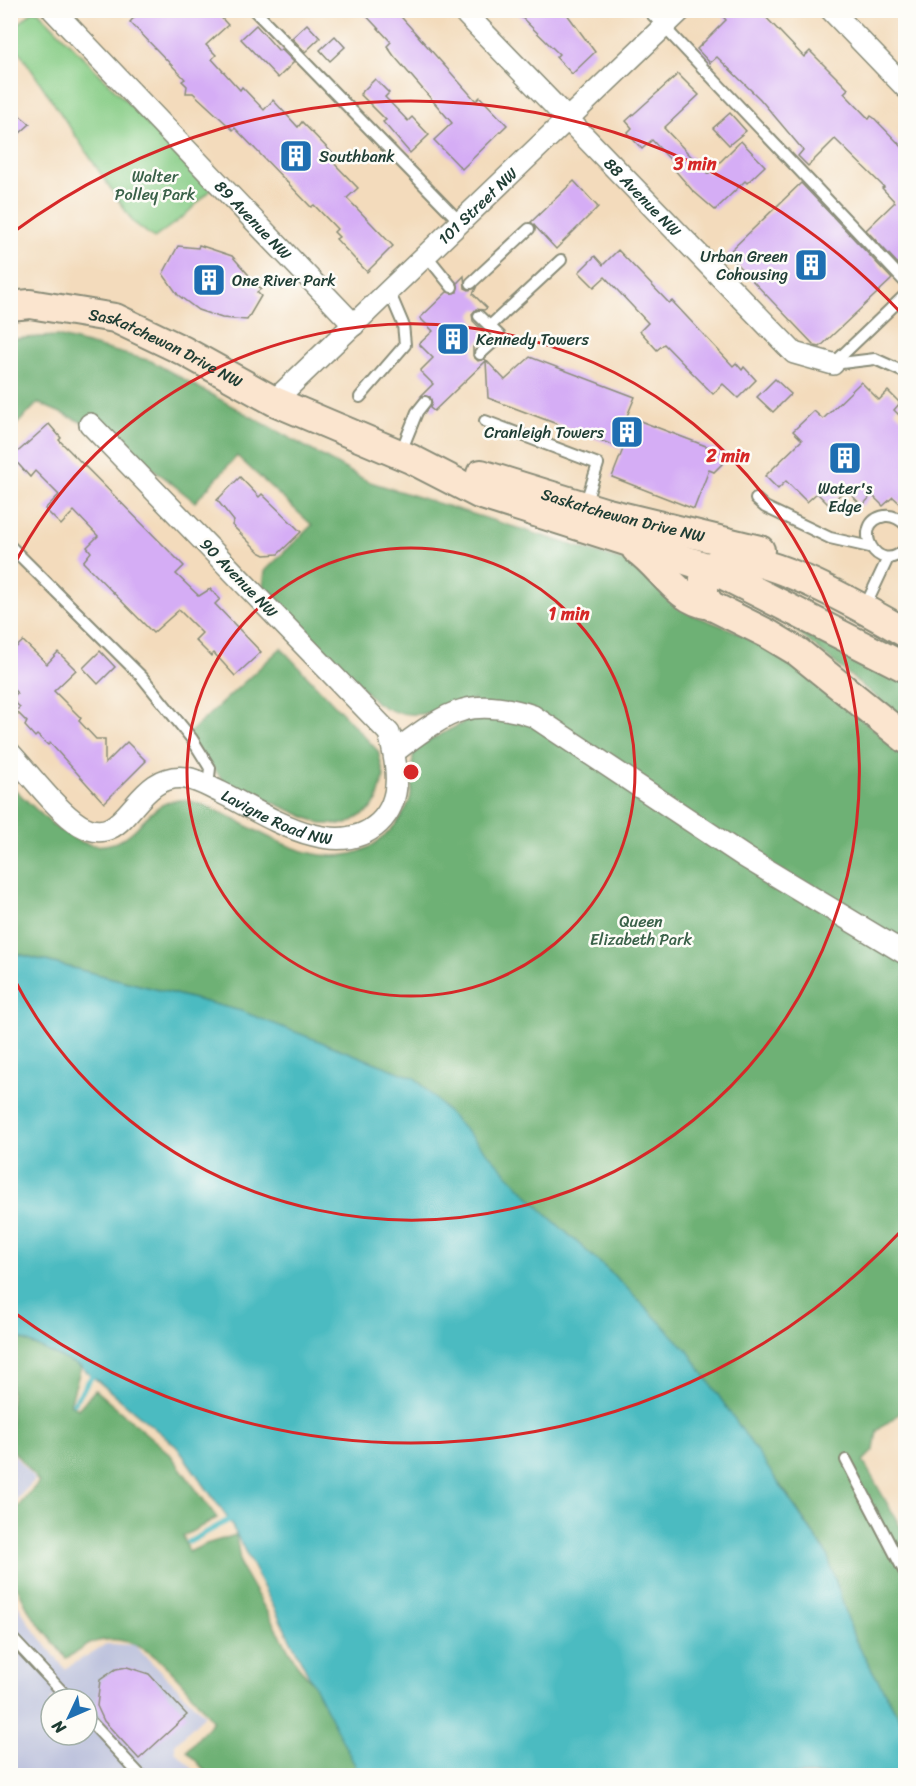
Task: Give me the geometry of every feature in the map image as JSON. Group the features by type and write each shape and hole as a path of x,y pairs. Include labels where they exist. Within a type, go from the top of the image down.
{"main road":[{"name":"Saskatchewan Drive NW","path":"10,306 30,304 115,318 184,351 274,401 406,456 479,494 710,568 906,668"},
{"name":"Saskatchewan Drive NW","path":"406,456 480,474 585,506 778,555 828,590 906,633"},
{"path":"621,539 653,564 691,600 710,605 798,652 906,738"},
{"name":"Saskatchewan Drive NW","path":"710,568 717,563 737,559 777,569 828,590"},
{"path":"710,568 704,578 703,588 710,605"}],"street":[{"name":"89 Avenue NW","path":"53,10 354,325"},
{"name":"88 Avenue NW","path":"462,10 794,353 833,364"},
{"name":"101 Street NW","path":"274,401 462,223 681,10"},
{"path":"831,10 906,88"},
{"name":"90 Avenue NW","path":"90,424 391,742"},
{"path":"391,742 423,731 463,710 517,711 533,716 745,857 906,954"},
{"name":"Lavigne Road NW","path":"10,753 72,819 90,829 100,830 120,824 140,797 160,782 186,778 208,786 293,829 322,838 347,839 372,829 390,807 397,779 391,742"}],"lane":[{"path":"254,10 462,223"},
{"path":"648,10 906,283"},
{"path":"471,283 528,229"},
{"path":"427,256 452,287"},
{"path":"490,326 561,260"},
{"path":"360,397 405,345 403,324 389,291"},
{"path":"833,364 906,294"},
{"path":"479,316 500,336 480,354"},
{"path":"833,364 875,360 906,373"},
{"path":"406,456 417,412 425,402"},
{"path":"485,422 598,464 585,506"},
{"path":"756,499 765,507 830,538 870,547 888,558 906,548"},
{"path":"870,547 868,534 870,527 879,518 892,516 906,525"},
{"path":"10,546 142,677 192,739 210,768 208,786"},
{"path":"864,610 888,558"},
{"path":"846,1460 906,1575"},
{"path":"10,1635 58,1687"},
{"path":"99,1731 141,1776"}],"shaded area":[{"path":"11,1451 35,1480 10,1505"},
{"path":"10,1591 29,1623 65,1669 106,1644 134,1645 205,1715 175,1744 175,1751 199,1775 11,1775"}],"green space":[{"name":"Walter Polley Park","path":"33,11 38,11 212,189 184,216 154,238 133,222 11,39 11,31"},
{"name":"Queen Elizabeth Park","path":"57,336 151,361 367,481 629,563 648,574 693,615 735,631 784,657 905,754 905,1409 877,1431 874,1450 863,1461 905,1535 905,1735 904,1726 854,1638 827,1554 787,1494 622,1283 547,1215 241,1011 11,952 11,786 56,827 72,838 89,844 106,845 123,839 160,806 171,801 183,800 222,813 295,848 314,854 334,856 353,854 377,842 402,815 411,795 415,748 472,718 474,699 425,713 401,713 389,710 377,703 263,587 265,571 312,525 237,456 195,502 111,435 38,403 11,430 11,339"},
{"path":"795,630 844,648 905,680 905,721"},
{"path":"281,648 378,751 384,776 377,801 369,811 347,824 322,824 224,781 186,736"},
{"path":"11,1334 81,1367 70,1404 78,1409 95,1390 170,1454 217,1518 183,1536 189,1552 236,1535 241,1567 298,1666 321,1692 362,1775 209,1775 187,1751 213,1721 164,1664 149,1652 133,1644 116,1640 94,1642 66,1658 31,1614 11,1575 11,1515 39,1482 11,1448"}],"water":[{"path":"10,952 241,1011 415,1078 547,1215 622,1283 688,1351 827,1554 854,1638 904,1726 905,1775 360,1775 229,1520 177,1447 81,1367 11,1334"}],"building":[{"path":"141,10 214,10 228,25 206,45 216,55 212,59 240,90 242,87 264,110 273,100 298,127 302,122 333,154 329,158 358,188 347,198 393,246 367,272 336,239 339,237 334,232 337,229 314,205 311,207 235,128 233,130 193,93 186,93 187,86 182,81 185,79 130,22"},
{"path":"361,10 395,10 476,101 480,97 507,125 462,169 434,140 452,123 394,56 387,46 391,42"},
{"path":"514,10 564,10 595,52 572,74 556,57 559,54"},
{"path":"717,10 759,10 804,57 810,51 848,89 844,93 869,119 871,116 874,118 906,151 906,265 902,268 866,230 895,202 882,188 884,187 835,139 808,166 798,156 803,150 760,99 717,57 710,63 697,49 726,20"},
{"path":"307,24 320,38 305,52 292,38"},
{"path":"256,25 279,51 281,49 294,62 278,78 241,39"},
{"path":"335,36 345,47 330,61 320,50"},
{"path":"678,74 699,95 664,128 708,174 741,141 765,166 747,183 745,181 715,210 692,190 673,168 676,166 652,140 642,149 627,133 632,128 626,121"},
{"path":"375,79 389,93 385,97 408,121 412,117 429,135 410,153 383,122 386,120 360,94"},
{"path":"730,113 746,131 729,145 713,128"},
{"path":"18,114 30,124 10,142 10,121"},
{"path":"574,181 598,207 556,249 531,222"},
{"name":"Urban Green Cohousing","path":"801,183 892,279 820,347 815,346 727,254"},
{"name":"One River Park","path":"199,245 232,256 261,289 257,292 261,296 247,320 222,318 198,310 178,295 163,274 178,246 198,248"},
{"path":"618,250 669,303 672,301 733,366 736,363 742,370 744,367 756,380 738,398 723,384 713,394 664,344 657,350 640,331 648,323 605,277 594,287 579,272 595,256 603,265"},
{"name":"Cranleigh Towers","path":"464,276 465,288 469,290 476,288 473,294 487,308 476,309 472,314 473,321 486,334 473,347 473,356 478,361 485,359 505,380 530,357 635,397 627,416 727,454 723,463 714,472 709,470 694,509 612,477 623,449 488,398 486,361 434,411 430,408 432,403 430,397 421,396 433,384 420,371 433,358 419,344 433,331 420,318 447,292 457,292 458,282"},
{"path":"775,379 791,394 773,412 757,397"},
{"name":"Water's Edge","path":"861,382 879,400 888,391 900,403 894,410 906,422 906,509 893,497 883,506 872,495 862,506 846,489 829,505 817,493 807,502 786,481 778,489 765,476 802,440 793,431 814,411 823,419"},
{"path":"49,424 61,438 59,440 184,566 176,574 199,596 210,589 220,599 215,604 261,652 235,676 214,653 211,656 195,640 202,633 179,610 153,633 83,562 91,552 87,547 98,536 74,511 61,525 45,509 59,495 35,471 30,477 12,457"},
{"path":"240,477 259,497 262,494 301,532 278,554 265,555 259,552 232,525 234,521 217,500"},
{"path":"23,641 47,664 58,652 76,670 54,691 81,718 79,721 96,739 105,739 105,764 127,742 146,761 104,803 50,743 48,745 37,735 35,737 25,726 27,722 16,711 20,707 11,699 17,693 10,686 10,653"},
{"path":"100,651 115,667 98,684 83,668"},
{"path":"127,1667 149,1674 187,1715 139,1759 104,1721 99,1710 100,1680 116,1669"}],"waterway":[{"path":"74,1403 92,1376"},
{"path":"189,1542 229,1520"}],"place":[{"name":"Southbank","path":"296,156"},
{"name":"Urban Green Cohousing","path":"811,265"},
{"name":"One River Park","path":"209,280"},
{"name":"Kennedy Towers","path":"453,339"},
{"name":"Cranleigh Towers","path":"627,432"},
{"name":"Water's Edge","path":"845,458"}]}
